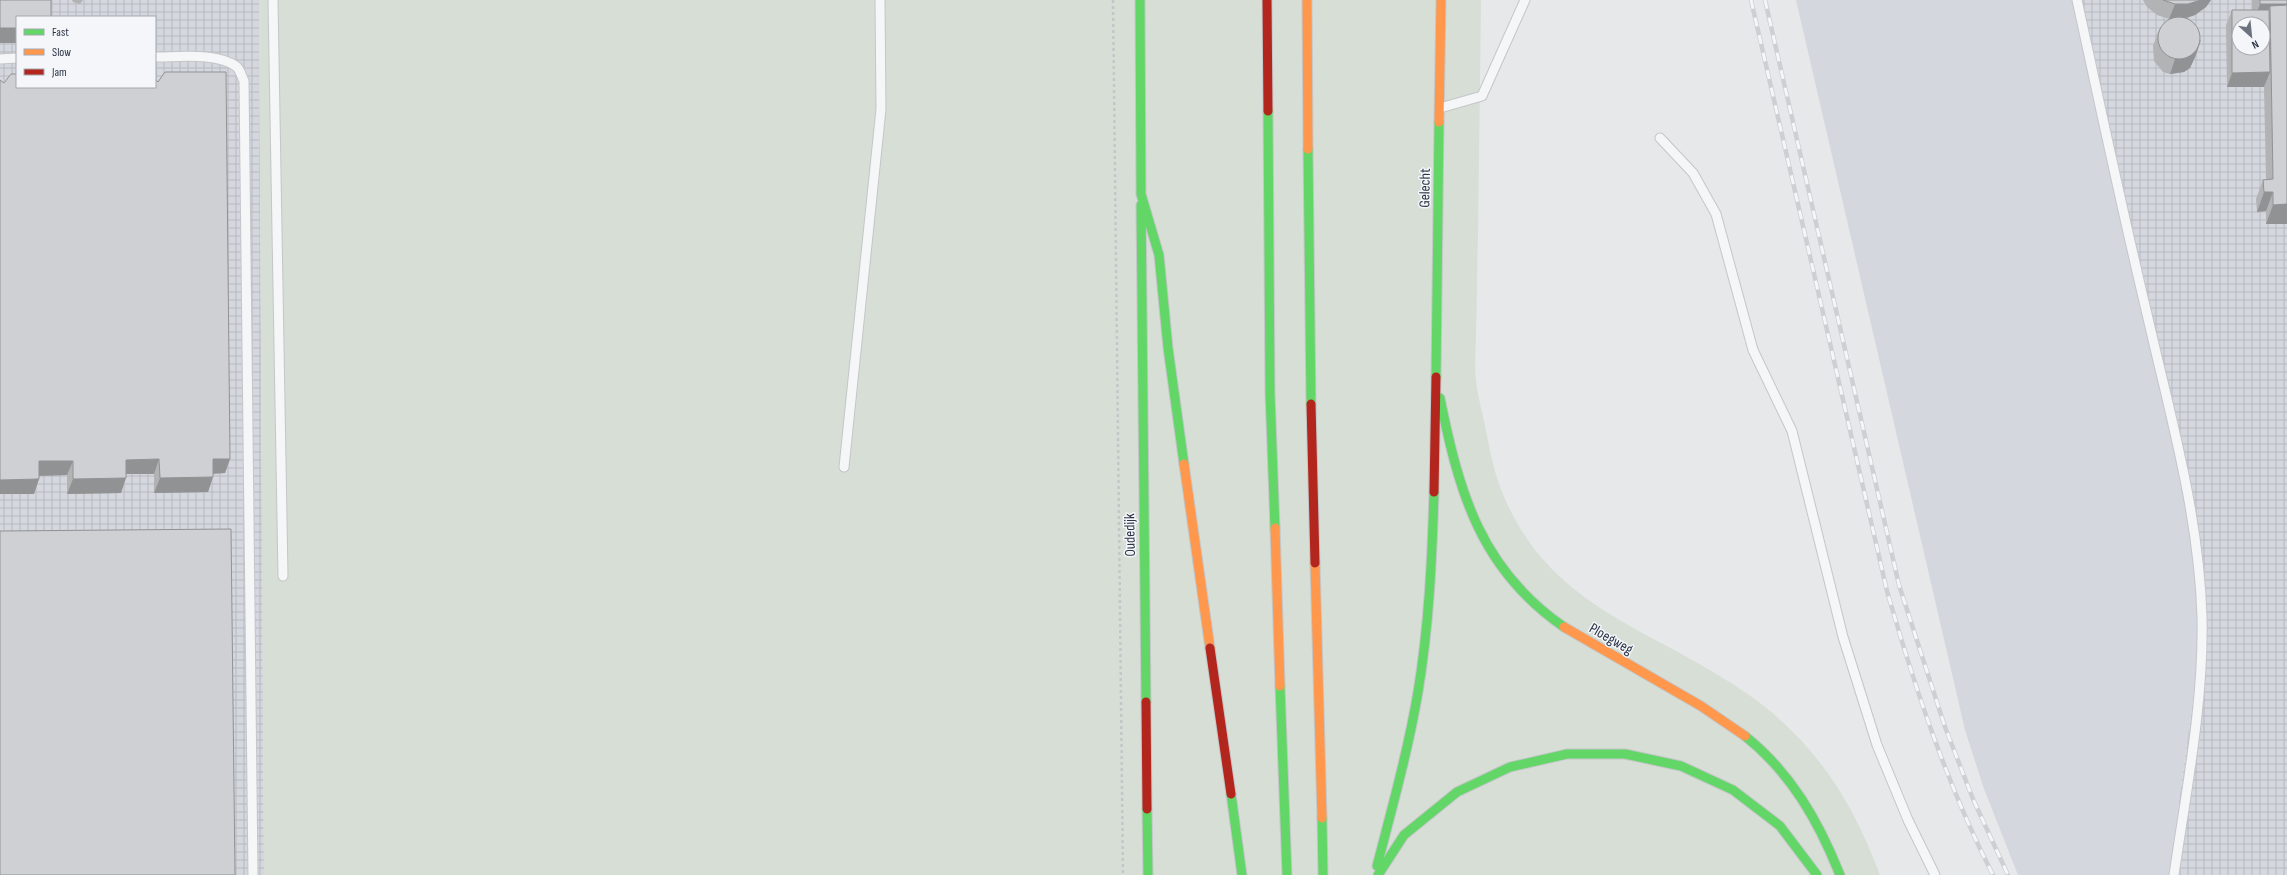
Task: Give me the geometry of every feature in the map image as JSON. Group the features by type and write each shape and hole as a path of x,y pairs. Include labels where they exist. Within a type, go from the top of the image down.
{"main road":[{"name":"Oudedijk","path":"1140,0 1148,875"},
{"path":"1267,0 1270,393 1287,875"},
{"path":"1307,0 1310,397 1323,875"},
{"name":"Gelecht","path":"1436,377 1441,0"},
{"path":"1141,194 1159,255 1168,348 1242,875"},
{"path":"1376,875 1412,722 1426,634 1431,571 1436,377"},
{"name":"Ploegweg","path":"1436,377 1456,470 1465,501 1496,557 1522,591 1546,614 1586,642 1704,707 1733,727 1773,760 1789,779 1817,822 1840,875"},
{"path":"1376,875 1408,831 1443,801 1491,773 1544,756 1599,751 1627,752 1681,766 1737,793 1780,827 1801,851 1817,875"}],"lane":[{"path":"273,0 283,576"},
{"path":"844,467 881,109 880,0"},
{"path":"1440,108 1482,96 1525,0"},
{"path":"2077,0 2136,269 2188,490 2200,573 2202,654 2199,689 2174,875"},
{"path":"156,57 204,57 225,61 238,68 244,81 253,875"},
{"path":"0,59 16,58"},
{"path":"1660,138 1693,173 1716,214 1753,350 1792,431 1843,637 1877,745 1908,820 1936,875"}],"path":[{"path":"1113,0 1123,875"}],"shaded area":[{"path":"0,0 259,0 264,875 0,875"},
{"path":"259,0 1481,0 1475,374 1477,390 1496,475 1502,492 1523,532 1548,564 1576,591 1608,613 1713,672 1749,695 1793,732 1829,774 1844,797 1869,848 1880,875 264,875"},
{"path":"1796,0 2074,0 2190,511 2198,631 2196,677 2169,875 2018,875 1984,789 1965,730"},
{"path":"2074,0 2287,0 2287,875 2169,875 2196,677 2198,631 2190,511"}],"building":[{"path":"0,0 51,0 51,16 16,16 16,28 0,28"},
{"path":"2163,0 2201,0 2188,4 2175,4"},
{"path":"2260,0 2287,0 2287,4 2260,4"},
{"path":"2287,5 2287,204 2273,205 2273,192 2264,192 2263,180 2273,179 2270,6"},
{"path":"2232,10 2269,10 2269,16 2232,16"},
{"path":"2175,17 2183,17 2191,20 2197,26 2200,38 2197,50 2191,56 2183,59 2175,59 2167,56 2161,50 2158,42 2158,34 2161,26 2167,20"},
{"path":"2232,56 2270,56 2270,72 2232,73"},
{"path":"165,72 226,72 230,459 213,459 213,477 160,478 159,459 126,460 126,478 73,479 73,461 39,461 39,479 0,480 0,80 4,83 11,74 16,74 16,88 156,88 156,80 158,82"},
{"path":"231,529 235,875 0,875 0,531"}],"railway":[{"path":"1751,0 1887,591 1933,736 1976,841 1993,875"},
{"path":"1765,0 1899,585 1945,727 1973,799 2008,875"}],"traffic: fast":[{"path":"1140,0 1141,194"},
{"path":"1268,111 1270,393 1275,528"},
{"path":"1436,377 1439,122"},
{"path":"1308,149 1311,404"},
{"path":"1141,194 1159,255 1168,348 1184,464"},
{"path":"1141,205 1146,702"},
{"path":"1440,398 1447,432 1465,496 1478,526 1493,554 1512,580 1535,604 1564,627"},
{"path":"1377,866 1405,758 1422,667 1429,592 1434,492"},
{"path":"1280,686 1287,875"},
{"path":"1745,736 1776,766 1802,799 1822,835 1840,875"},
{"path":"1378,875 1404,835 1457,792 1510,767 1567,754 1625,754 1681,766 1733,790 1780,826 1817,875"},
{"path":"1231,794 1242,875"},
{"path":"1147,809 1148,875"},
{"path":"1322,818 1323,875"}],"traffic: slow":[{"path":"1307,0 1308,149"},
{"path":"1439,122 1441,0"},
{"path":"1184,464 1210,648"},
{"path":"1275,528 1280,686"},
{"path":"1315,563 1322,818"},
{"path":"1564,627 1701,706 1745,736"}],"traffic: jam":[{"path":"1267,0 1268,111"},
{"path":"1434,492 1436,377"},
{"path":"1311,404 1315,563"},
{"path":"1210,648 1231,794"},
{"path":"1146,702 1147,809"}]}
